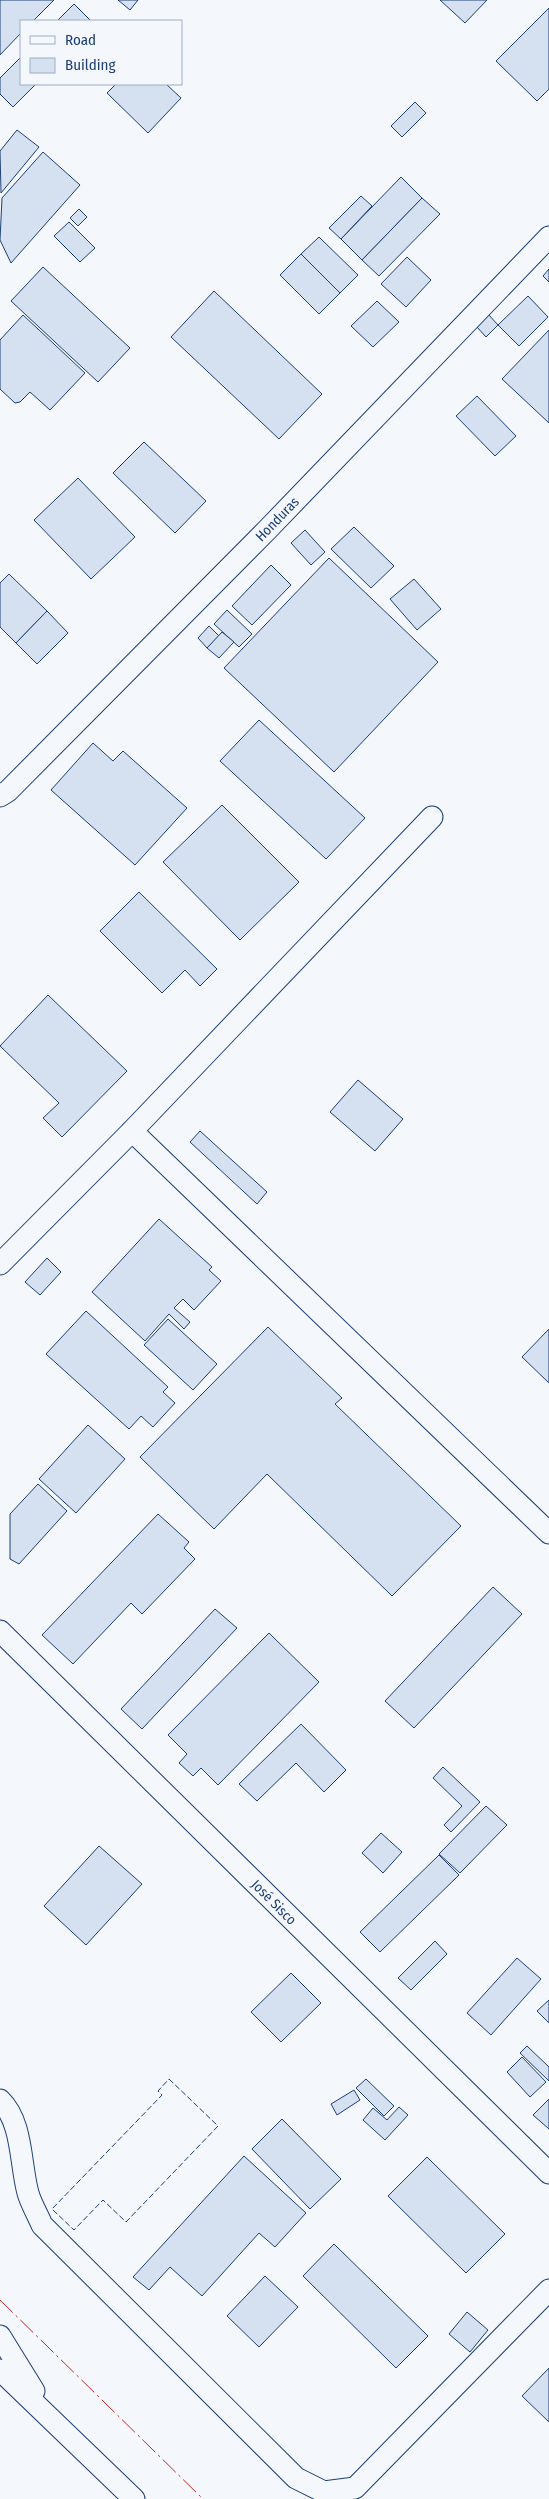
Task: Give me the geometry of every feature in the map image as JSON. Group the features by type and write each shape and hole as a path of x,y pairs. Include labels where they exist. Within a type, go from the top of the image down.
{"street":[{"name":"Honduras","path":"0,796 8,791 268,529 549,237"},
{"path":"0,1264 132,1132 432,817"},
{"path":"132,1132 549,1533"},
{"name":"José Sisco","path":"0,1631 549,2173"},
{"path":"0,2100 5,2105 16,2129 28,2194 42,2225 296,2478 324,2492 356,2488 549,2290"},
{"path":"0,2336 52,2419"},
{"path":"0,2370 134,2499"}],"building":[{"path":"0,0 54,0 34,20 20,20 20,34 0,55"},
{"path":"118,0 138,0 130,10"},
{"path":"440,0 487,0 465,23"},
{"path":"74,4 90,20 58,20"},
{"path":"549,8 549,89 537,101 496,61"},
{"path":"20,58 20,85 35,85 13,107 0,94 0,78"},
{"path":"115,85 167,85 181,98 148,133 107,93"},
{"path":"415,102 426,113 402,137 391,126"},
{"path":"17,130 39,147 1,193 0,151"},
{"path":"43,152 80,185 11,263 0,240 2,198"},
{"path":"401,177 422,198 362,260 341,239"},
{"path":"361,196 372,206 341,239 329,228"},
{"path":"422,198 440,214 379,276 362,260"},
{"path":"79,209 87,217 78,226 70,218"},
{"path":"69,222 95,248 80,262 54,236"},
{"path":"319,237 358,275 340,293 301,254"},
{"path":"301,254 340,293 319,314 280,275"},
{"path":"407,257 431,280 406,307 381,284"},
{"path":"43,267 130,348 98,382 11,301"},
{"path":"549,269 549,282 543,276"},
{"path":"214,291 322,394 279,439 171,337"},
{"path":"528,296 548,317 519,346 498,325"},
{"path":"377,301 399,322 373,347 351,326"},
{"path":"488,314 498,325 486,337 476,326"},
{"path":"23,315 85,373 50,410 30,392 20,402 15,403 0,389 0,340"},
{"path":"549,330 549,423 502,379"},
{"path":"477,396 516,436 495,456 456,416"},
{"path":"144,442 206,501 175,533 113,473"},
{"path":"78,478 135,537 91,579 34,520"},
{"path":"354,527 394,566 371,588 331,549"},
{"path":"305,530 325,552 311,565 291,543"},
{"path":"329,558 438,662 334,772 224,668"},
{"path":"271,565 291,585 252,625 232,606"},
{"path":"9,574 47,611 16,643 0,627 0,583"},
{"path":"414,579 441,609 417,630 390,599"},
{"path":"227,610 252,634 239,647 214,624"},
{"path":"47,611 68,633 37,664 16,643"},
{"path":"209,626 219,636 207,648 198,638"},
{"path":"222,632 234,642 219,658 207,648"},
{"path":"259,720 365,818 326,859 220,761"},
{"path":"93,743 113,761 123,751 187,808 135,865 51,790"},
{"path":"222,805 299,882 240,940 163,862"},
{"path":"139,892 217,969 200,986 185,970 162,993 100,931"},
{"path":"48,995 127,1071 62,1137 43,1118 59,1103 0,1046"},
{"path":"358,1080 403,1119 375,1151 330,1112"},
{"path":"200,1131 267,1192 257,1204 190,1142"},
{"path":"159,1219 212,1267 209,1270 221,1281 194,1310 183,1299 174,1308 190,1322 184,1329 169,1314 145,1341 92,1292"},
{"path":"47,1258 61,1272 40,1295 25,1282"},
{"path":"86,1311 168,1387 163,1392 175,1403 153,1427 141,1416 129,1429 46,1354"},
{"path":"168,1319 217,1364 193,1390 144,1345"},
{"path":"268,1327 342,1398 335,1404 461,1526 392,1596 267,1474 214,1529 140,1457"},
{"path":"549,1329 549,1383 522,1357"},
{"path":"88,1425 125,1459 76,1513 39,1479"},
{"path":"38,1484 67,1511 19,1564 10,1559 10,1514"},
{"path":"158,1514 189,1542 184,1548 195,1559 142,1614 131,1603 73,1664 42,1635"},
{"path":"493,1587 522,1614 414,1728 385,1701"},
{"path":"215,1609 237,1628 142,1729 121,1709"},
{"path":"269,1633 319,1682 218,1785 201,1768 193,1776 179,1763 187,1754 168,1735"},
{"path":"301,1724 346,1770 324,1792 296,1763 257,1801 239,1784"},
{"path":"443,1767 480,1802 451,1832 444,1825 462,1806 433,1778"},
{"path":"486,1806 507,1825 460,1873 439,1854"},
{"path":"381,1833 402,1852 383,1873 362,1853"},
{"path":"99,1846 142,1884 86,1945 44,1906"},
{"path":"439,1855 459,1875 380,1952 360,1932"},
{"path":"435,1941 447,1954 411,1990 398,1978"},
{"path":"517,1958 541,1979 491,2035 467,2013"},
{"path":"291,1973 321,2003 281,2042 251,2012"},
{"path":"549,2000 549,2023 537,2011"},
{"path":"527,2046 549,2067 549,2081 520,2053"},
{"path":"522,2057 546,2082 530,2097 507,2072"},
{"path":"366,2079 394,2106 384,2116 356,2088"},
{"path":"354,2090 360,2100 337,2115 331,2104"},
{"path":"549,2099 549,2129 533,2115"},
{"path":"399,2107 408,2115 385,2140 363,2120 373,2108 387,2120"},
{"path":"282,2119 341,2179 310,2209 252,2149"},
{"path":"244,2156 306,2213 275,2247 259,2233 202,2296 170,2267 149,2290 133,2277"},
{"path":"427,2157 505,2234 466,2273 388,2196"},
{"path":"334,2244 428,2336 396,2368 303,2276"},
{"path":"265,2276 298,2307 259,2347 227,2316"},
{"path":"467,2312 488,2330 470,2352 449,2334"},
{"path":"549,2368 549,2422 522,2396"}],"fence":[{"path":"169,2079 218,2126 126,2222 103,2200 74,2230 52,2209 162,2095 158,2091 169,2079"}],"power":[{"path":"0,2300 203,2499"}]}
